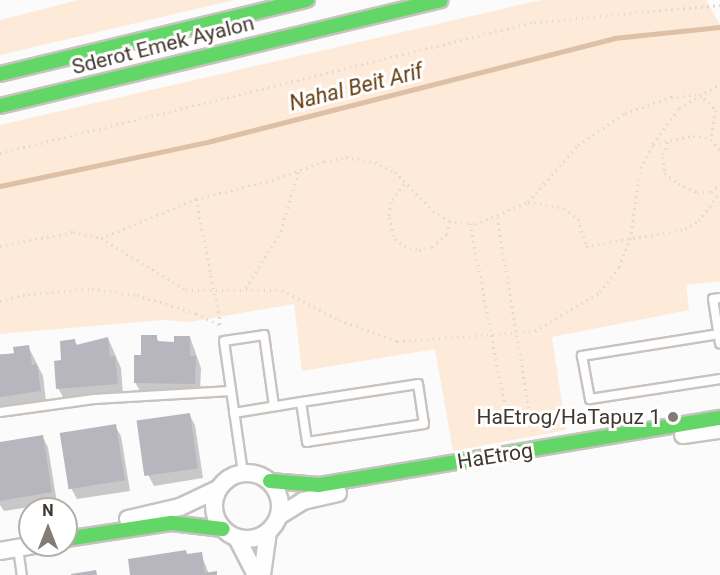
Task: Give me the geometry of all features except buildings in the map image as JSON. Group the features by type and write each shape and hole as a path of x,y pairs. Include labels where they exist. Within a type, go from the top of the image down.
{"main road":[{"name":"Sderot Emek Ayalon","path":"0,74 308,0"},
{"name":"Sderot Emek Ayalon","path":"0,106 440,0"},
{"name":"HaEtrog","path":"270,481 318,485 720,418"},
{"path":"78,538 171,523 230,533"}],"street":[{"name":"HaEtrog","path":"279,516 303,501 322,495 720,430"},
{"path":"78,527 163,512 218,489 226,480 243,473 257,474 270,481 280,496 279,516 268,532 262,575"},
{"path":"218,489 214,510 256,575"},
{"path":"230,533 256,538 268,532"},
{"path":"0,540 18,537"},
{"path":"0,551 18,547"}],"lane":[{"path":"720,298 713,299 719,338 582,356 590,399 720,379"},
{"path":"243,473 224,340 264,335 274,406"},
{"path":"234,413 274,406 418,384 424,424 307,442 301,402"},
{"path":"0,412 94,399 231,391"},
{"path":"22,575 24,557"}],"path":[{"path":"0,153 534,22 720,5"},
{"path":"0,246 73,232 100,238 186,290 214,291 246,288 282,290 339,320 397,341 491,336 535,331 600,292 620,267 630,239 641,168 653,144 679,108 720,84"},
{"path":"700,94 716,110 711,139"},
{"path":"100,238 196,199 272,180 324,160 356,159 375,162 395,172 433,212 449,221 470,223 497,217 528,202 578,145 625,113 671,98 700,94"},
{"path":"653,144 693,136 711,139 720,151"},
{"path":"668,142 662,157 665,173 678,184 697,192 711,192 720,185"},
{"path":"246,288 281,231 299,169"},
{"path":"404,184 391,202 389,217 395,239 404,246 419,250 432,247 447,234 449,221"},
{"path":"528,202 548,203 571,213 578,219 586,246 685,229 699,221 720,192"},
{"path":"196,199 224,340"},
{"path":"497,217 536,449"},
{"path":"470,223 514,453"},
{"path":"0,301 28,294 92,289 137,295 196,313 221,326"}],"shaded area":[{"path":"79,0 234,0 0,55 0,20"},
{"path":"541,0 706,0 720,25 720,281 686,285 689,310 552,337 566,430 453,451 435,349 302,371 294,304 189,322 163,320 0,334 0,125"}],"waterway":[{"name":"Nahal Beit Arif","path":"0,186 211,141 614,38 720,27"}],"traffic: fast":[{"path":"0,74 307,0"},
{"path":"0,106 440,0"},
{"path":"270,481 319,485 720,418"},
{"path":"78,537 171,523 223,529"}],"place":[{"name":"HaEtrog/HaTapuz 1","path":"673,417"}]}
